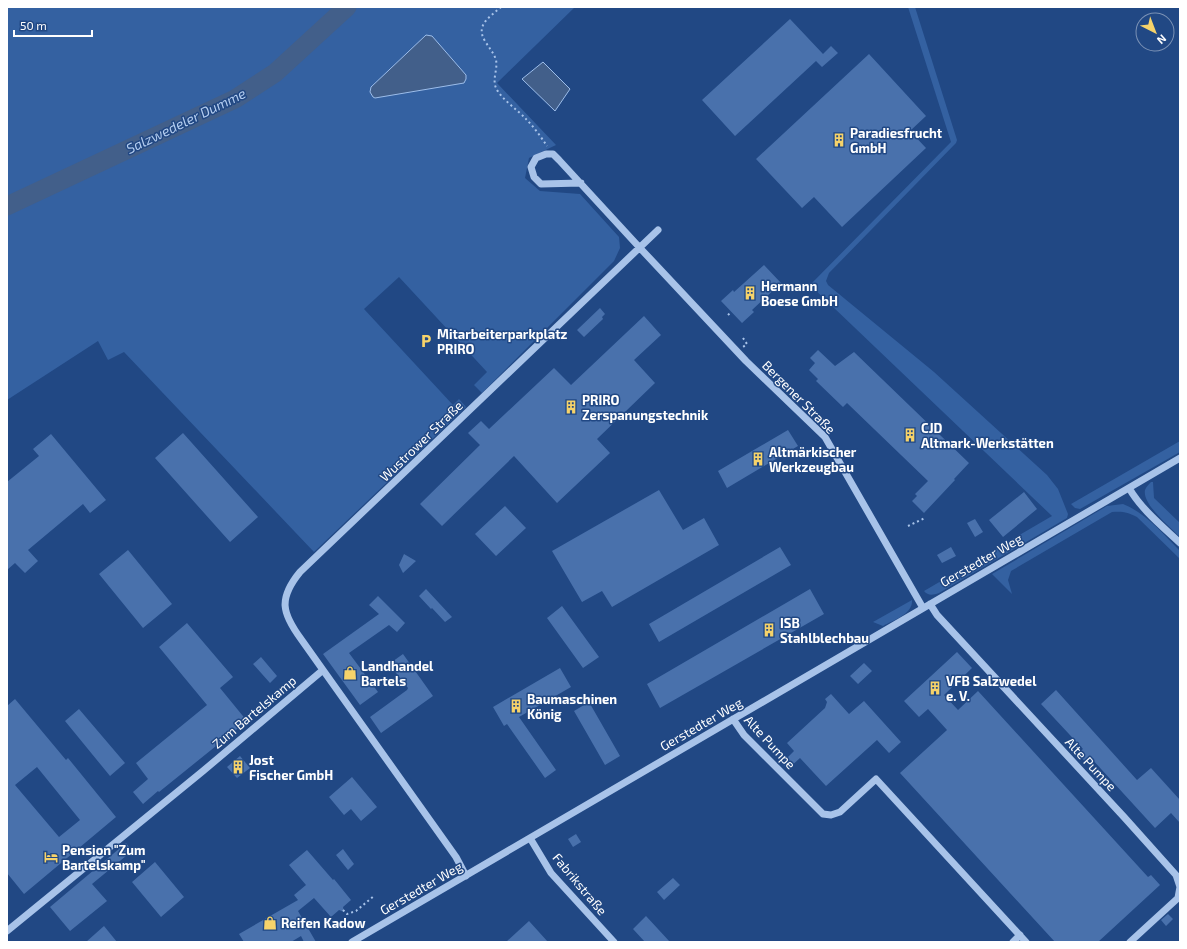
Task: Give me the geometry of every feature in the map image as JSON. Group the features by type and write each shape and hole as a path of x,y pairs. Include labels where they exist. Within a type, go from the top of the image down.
{"street":[{"name":"Bergener Straße","path":"581,182 541,184 534,177 531,167 536,158 546,154 552,154 581,182 640,248 746,361 825,437 926,606"},
{"name":"Wustrower Straße","path":"323,670 296,632 286,612 286,597 294,580 300,572 658,230"},
{"name":"Gerstedter Weg","path":"352,942 1180,458"},
{"path":"1129,488 1134,497 1142,506 1180,543"},
{"name":"Alte Pumpe","path":"926,606 1124,817 1176,875 1180,887 1178,898 1130,942"},
{"path":"323,670 456,857 466,876"},
{"name":"Zum Bartelskamp","path":"7,931 186,785 323,670"},
{"name":"Alte Pumpe","path":"733,719 744,735 823,814 831,815 840,812 876,778 1026,942"},
{"name":"Fabrikstraße","path":"530,838 551,873 614,942"},
{"path":"1013,942 1020,935"}],"path":[{"path":"501,7 484,23 481,29 482,36 492,52 496,62 496,87 501,95 526,119 551,150"},
{"path":"728,315 731,312"},
{"path":"742,338 747,342"},
{"path":"908,526 925,518"},
{"path":"343,910 348,914 352,913 375,895"}],"shaded area":[{"path":"7,7 575,7 497,83 556,145 529,158 525,178 540,191 580,194 619,237 620,248 614,261 482,393 474,385 487,372 399,277 364,309 453,405 459,399 466,407 314,552 124,352 108,360 98,341 7,400"},
{"path":"908,7 915,7 957,140 956,143 829,273 826,281 828,285 934,372 1047,475 1058,489 1068,514 1067,518 939,593 933,595 927,594 924,591 1052,516 810,285 951,142"},
{"path":"426,35 432,36 466,75 464,83 375,98 373,97 370,92 371,87"},
{"path":"543,62 570,89 555,111 522,79"},
{"path":"1180,441 1180,452 1080,509 1075,508 1071,504"},
{"path":"1151,482 1153,482 1154,498 1180,523 1180,537 1158,515 1148,502 1145,496 1145,490"},
{"path":"1123,504 1147,518 1161,531 1180,551 1180,559 1137,517 1125,512 1112,512 1011,571 1008,580 1012,594 992,574 1107,506"},
{"path":"912,600 906,613 897,619 883,626 873,622"}],"building":[{"path":"790,19 823,54 831,46 838,53 822,67 816,61 735,136 702,100"},
{"name":"Paradiesfrucht GmbH","path":"869,54 926,116 910,131 926,148 842,227 814,197 802,208 756,159"},
{"name":"Hermann Boese GmbH","path":"764,265 781,283 752,310 754,312 742,323 721,301 733,290 734,292"},
{"path":"600,308 605,314 602,317 603,319 584,337 577,330"},
{"name":"PRIRO Zerspanungstechnik","path":"644,316 661,335 634,360 655,383 597,439 610,453 557,503 514,456 442,526 420,504 480,445 468,433 481,421 489,429 554,368 571,385"},
{"name":"CJD Altmark-Werkstätten","path":"818,350 835,366 854,352 969,463 924,513 912,501 917,496 915,494 928,481 847,403 843,407 816,381 818,379 809,370 815,363 810,358"},
{"name":"Altmärkischer Werkzeugbau","path":"788,430 798,446 727,488 718,471"},
{"path":"183,433 258,517 230,542 155,458"},
{"path":"51,434 106,500 90,513 83,504 28,550 38,561 25,573 15,563 7,570 7,482 39,456 33,449"},
{"path":"659,490 683,530 704,518 719,545 612,607 602,591 582,602 552,551"},
{"path":"1024,492 1037,509 1003,537 989,520"},
{"path":"505,506 526,528 496,556 475,534"},
{"path":"975,519 983,532 975,537 967,523"},
{"path":"780,547 791,565 659,642 649,624"},
{"path":"951,547 956,556 942,563 937,555"},
{"path":"128,550 172,604 143,628 99,574"},
{"path":"404,554 416,561 403,573 399,565"},
{"path":"426,589 452,617 445,622 432,608 431,609 419,596"},
{"path":"810,589 824,614 660,708 647,684"},
{"path":"378,596 405,623 397,632 389,625 349,653 378,692 360,705 323,654 379,614 369,605"},
{"path":"562,606 599,657 583,668 547,618"},
{"path":"187,623 233,677 220,688 247,721 143,804 133,792 148,779 136,763 207,705 159,647"},
{"path":"957,652 972,668 944,695 958,710 978,691 1148,877 1151,875 1160,885 1098,942 1055,942 900,773 947,730 928,709 919,717 904,701"},
{"path":"403,654 433,696 381,733 370,717 407,690 408,688 389,664"},
{"path":"261,657 277,676 270,683 253,664"},
{"path":"864,663 872,671 858,684 850,676"},
{"path":"560,668 571,687 519,717 556,770 545,778 507,724 504,726 493,707"},
{"path":"1056,690 1137,780 1151,768 1180,800 1180,823 1171,813 1155,828 1091,758 1086,763 1078,753 1083,749 1041,704"},
{"path":"831,694 849,714 864,701 901,742 889,753 877,740 826,786 800,758 788,769 782,763 794,751 787,743 825,708 827,702 825,699"},
{"path":"15,699 66,760 68,758 116,817 24,894 7,873 7,706","holes":["37,767 80,820 59,837 15,785"]},
{"path":"589,702 620,756 605,765 574,711"},
{"path":"79,709 125,763 110,776 65,721"},
{"name":"Jost Fischer GmbH","path":"240,756 250,768 237,778 227,767"},
{"path":"352,777 377,807 361,821 351,809 344,815 329,797"},
{"path":"576,834 581,842 573,847 568,839"},
{"path":"126,843 132,851 92,884 107,901 70,931 50,907"},
{"path":"343,849 354,864 348,870 336,855"},
{"path":"307,850 351,900 343,907 344,912 339,910 331,917 314,898 298,911 316,942 304,942 301,936 291,942 244,942 239,934 298,900 294,895 306,885 289,865"},
{"path":"155,862 184,897 161,917 132,882"},
{"path":"673,878 680,885 664,900 657,892"},
{"path":"1168,914 1173,919 1166,926 1161,920"},
{"path":"646,916 670,942 645,942 633,929"},
{"path":"529,921 548,942 506,942"},
{"path":"104,926 117,942 86,942"}],"waterway":[{"name":"Salzwedeler Dumme","path":"7,206 235,99 275,73 347,7"}],"place":[{"name":"Paradiesfrucht GmbH","path":"839,140"},
{"name":"Hermann Boese GmbH","path":"750,293"},
{"name":"Mitarbeiterparkplatz PRIRO","path":"426,341"},
{"name":"PRIRO Zerspanungstechnik","path":"571,407"},
{"name":"CJD Altmark-Werkstätten","path":"910,435"},
{"name":"Altmärkischer Werkzeugbau","path":"758,459"},
{"name":"ISB Stahlblechbau","path":"769,630"},
{"name":"Landhandel Bartels","path":"350,673"},
{"name":"VFB Salzwedel e. V.","path":"935,688"},
{"name":"Baumaschinen König","path":"516,706"},
{"name":"Jost Fischer GmbH","path":"238,767"},
{"name":"Pension \"Zum Bartelskamp\"","path":"51,857"},
{"name":"Reifen Kadow","path":"270,923"}]}
